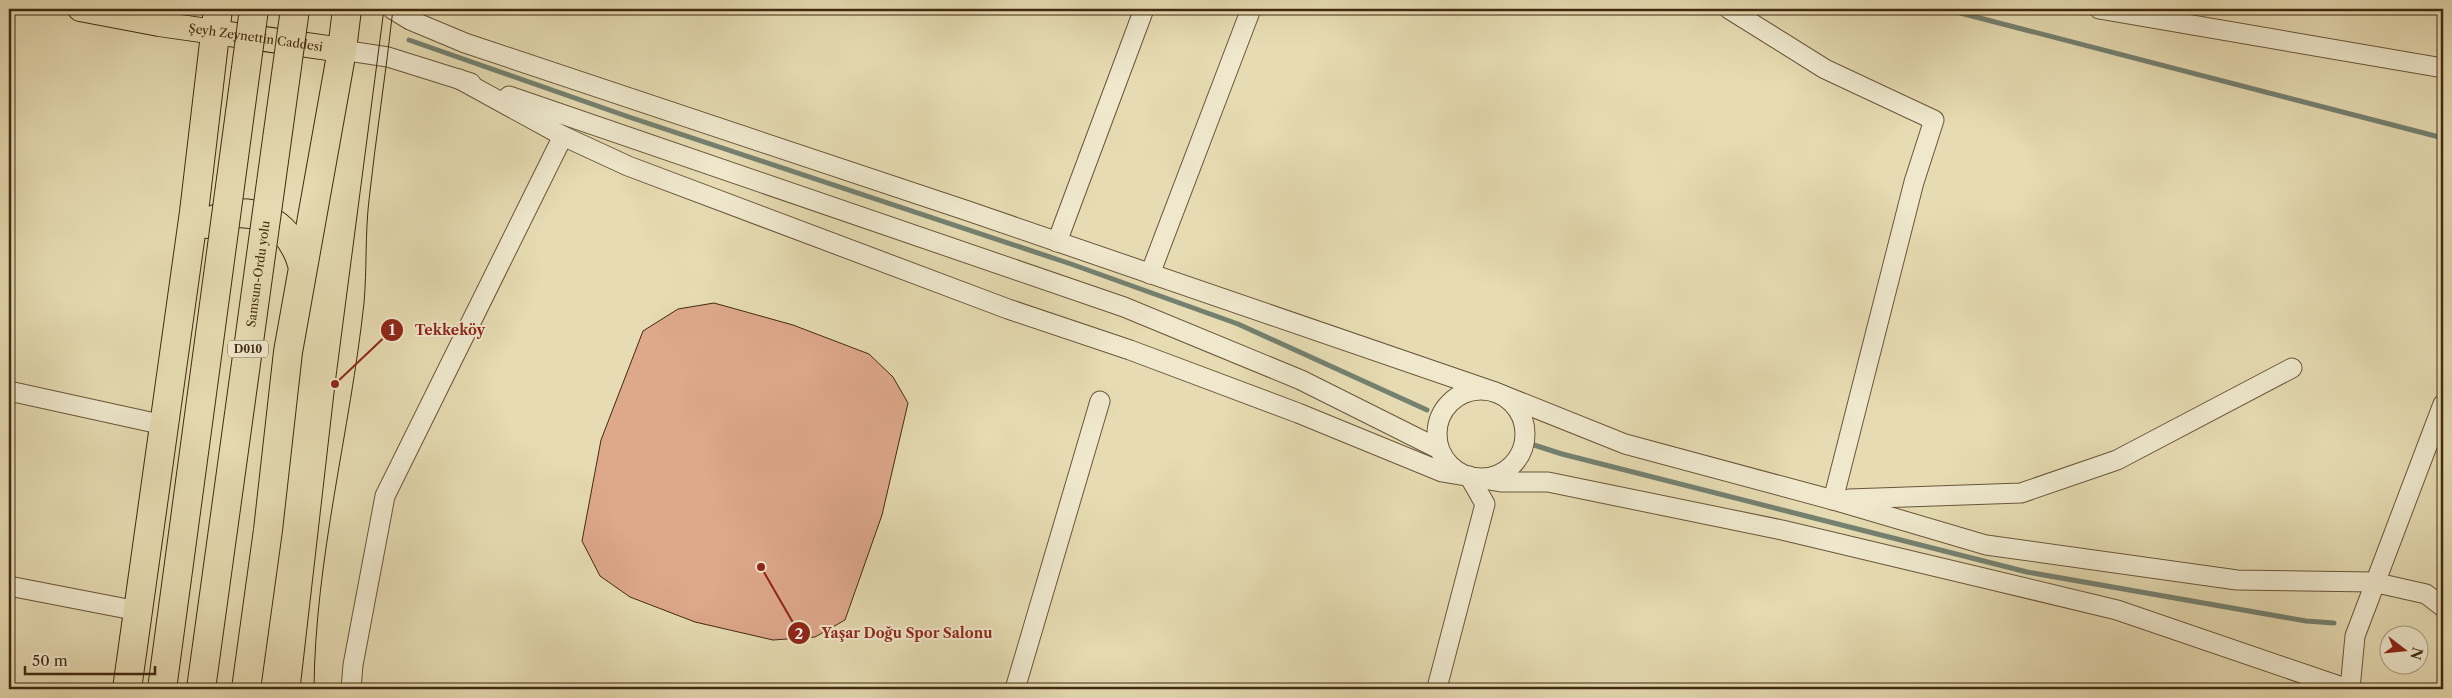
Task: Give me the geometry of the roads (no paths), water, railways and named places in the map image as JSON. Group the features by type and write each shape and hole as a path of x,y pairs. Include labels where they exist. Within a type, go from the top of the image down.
{"highway":[{"name":"D010","path":"162,689 254,9"},
{"name":"Samsun-Ordu yolu","path":"201,689 295,9"},
{"path":"246,689 268,530 288,352 302,264 342,50 347,9"},
{"path":"127,689 188,242 194,212 217,20"},
{"path":"188,242 203,226 213,220 234,213 257,215 278,226 286,233 296,248 302,264"}],"main road":[{"name":"Şeyh Zeynettin Caddesi","path":"80,9 217,20 342,50"}],"street":[{"path":"392,9 410,20 465,43 1057,242 1495,392 1625,444 1832,500 1986,545 2237,580 2373,582 2426,594 2443,607"},
{"path":"1057,242 1144,9"},
{"path":"1150,274 1251,9"},
{"path":"1729,9 1825,69 1934,120 1914,182 1832,500"},
{"path":"2099,9 2443,68"},
{"path":"342,50 388,57 459,79 1124,307 1301,380 1439,449"},
{"path":"459,79 563,136 628,166 1008,310 1130,350 1288,409 1442,472 1469,476 1484,478 1498,474 1511,466 1522,447 1524,425 1518,411 1508,400 1495,392 1481,390 1468,392 1455,398 1445,408 1439,421 1437,435 1439,449 1446,461 1456,470 1469,476 1501,482 1548,482 1782,530 2117,610 2349,689 2355,636 2373,582 2443,404"},
{"path":"351,689 353,665 385,496 563,136"},
{"path":"1832,500 2021,493 2117,460 2292,368"},
{"path":"9,392 164,425"},
{"path":"1015,689 1100,400"},
{"path":"1438,684 1485,504 1469,476"},
{"path":"9,586 138,611"}],"waterway":[{"path":"1945,9 2443,138"},
{"path":"409,40 629,117 1071,264 1238,324 1427,410"},
{"path":"1534,445 1562,454 2027,572 2306,621 2334,623"}],"tram line":[{"path":"300,689 335,384 384,9"},
{"path":"314,689 320,592 358,351 364,303 369,200 393,9"}],"place":[{"name":"Tekkeköy","path":"335,384"},
{"name":"Yaşar Doğu Spor Salonu","path":"761,567"}]}
